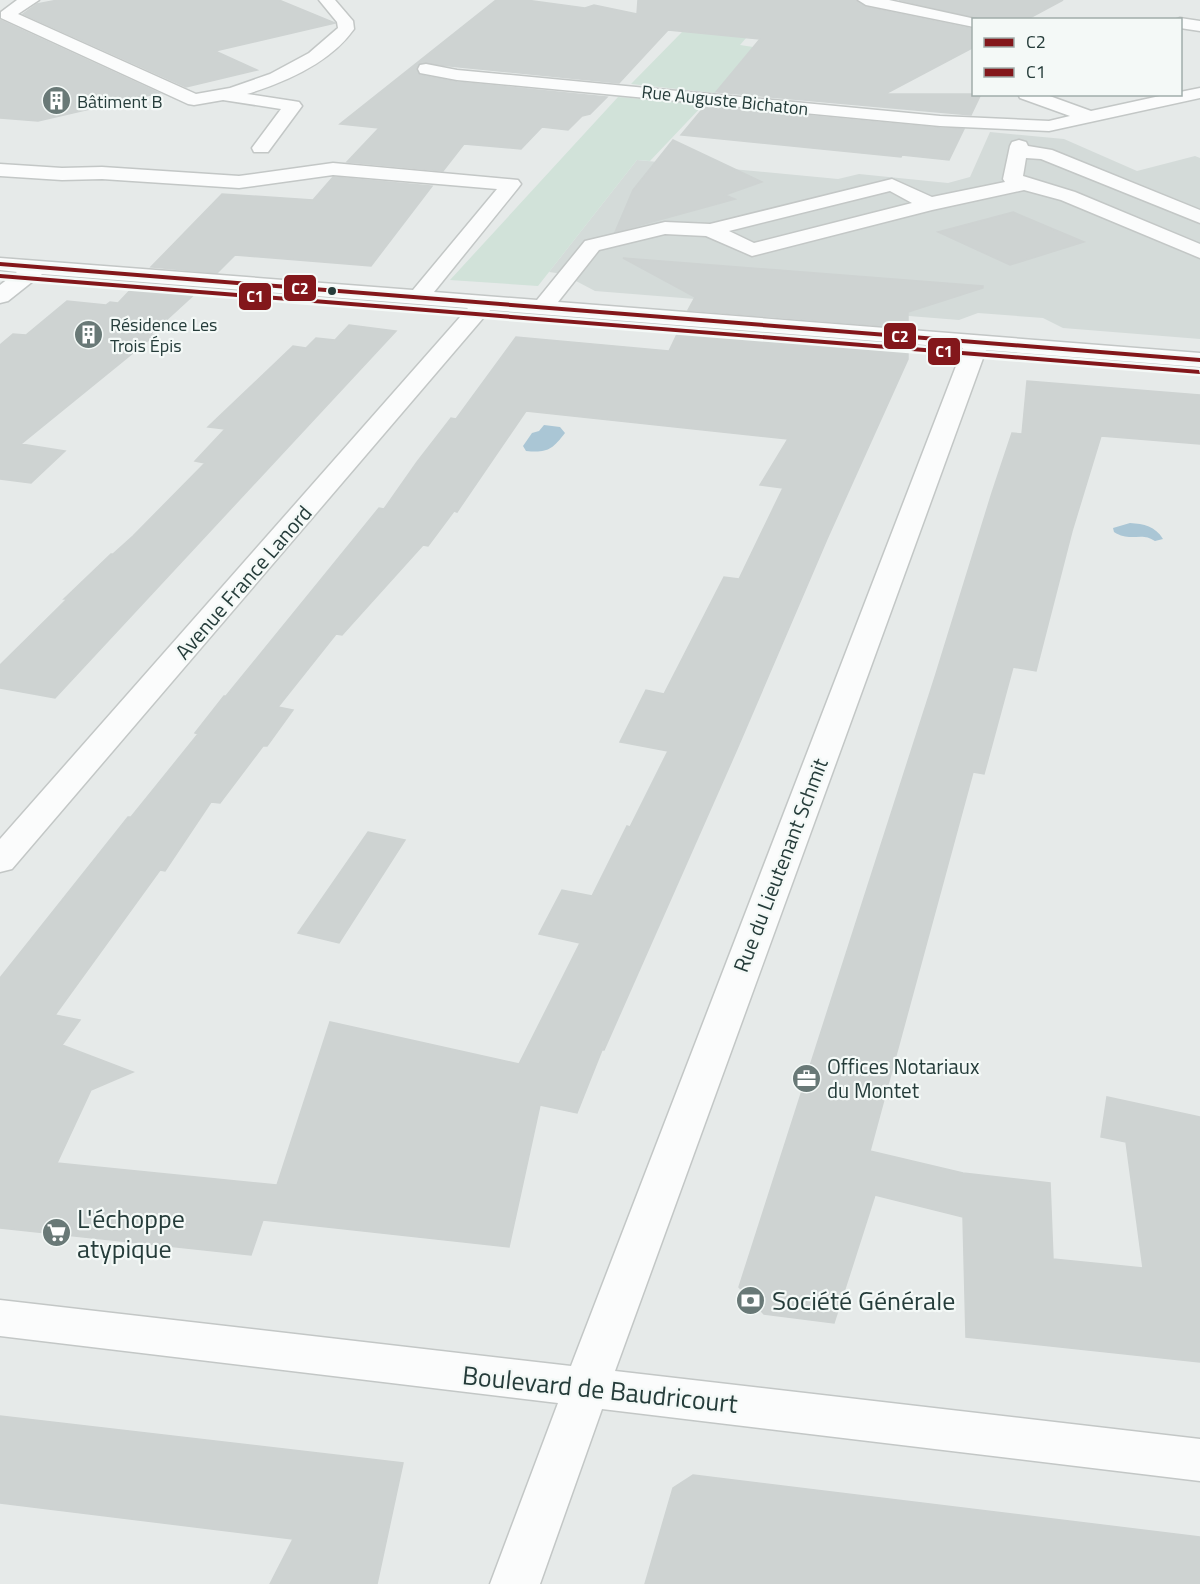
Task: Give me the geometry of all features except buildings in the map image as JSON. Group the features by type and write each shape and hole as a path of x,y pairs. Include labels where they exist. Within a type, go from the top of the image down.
{"street":[{"path":"31,0 21,4 4,17 194,100 276,127"},
{"path":"194,100 223,95 288,71 339,36 346,29 345,21 327,0"},
{"path":"866,0 972,22"},
{"path":"1182,23 1200,26"},
{"name":"Rue Auguste Bichaton","path":"426,69 457,75 940,121 1024,123 1049,126 1137,96"},
{"path":"223,95 293,106 261,148"},
{"path":"1032,96 1081,114"},
{"name":"Rue Auguste Bichaton","path":"1081,114 1151,96"},
{"path":"1200,217 1045,154 1018,148 1013,179 1068,196 1200,252"},
{"path":"0,170 62,174 102,173 239,182 333,169 512,184 418,297"},
{"path":"710,230 752,250 930,204 1024,184"},
{"path":"543,307 592,245 664,228 710,230 892,185 930,204"},
{"path":"0,264 1200,360"},
{"path":"0,296 37,267"},
{"name":"Avenue France Lanord","path":"0,861 485,302"},
{"name":"Rue du Lieutenant Schmit","path":"515,1584 562,1459 585,1388 977,342"},
{"name":"Boulevard de Baudricourt","path":"0,1318 1200,1460"}],"shaded area":[{"path":"771,9 740,45 753,47 715,93 631,84 682,32 706,13"},
{"path":"618,97 704,104 650,161 637,160 538,286 450,280"},
{"path":"990,132 1064,139 1137,171 1195,156 1200,158 1200,339 1063,328 1043,318 978,313 959,320 595,291 576,281 579,276 549,272 637,160 838,179 859,174 948,183 970,177"}],"water":[{"path":"544,425 560,427 565,433 544,451 526,451 523,446 532,433 539,431"},
{"path":"1130,523 1149,527 1163,539 1155,541 1145,537 1126,537 1114,532 1113,528"}],"transit line":[{"name":"C2","path":"0,264 1200,360"},
{"name":"C1","path":"0,276 1199,372"}],"place":[{"name":"Bâtiment B","path":"56,101"},
{"name":"Résidence Les Trois Épis","path":"89,334"},
{"name":"Offices Notariaux du Montet","path":"806,1078"},
{"name":"L'échoppe atypique","path":"56,1233"},
{"name":"Société Générale","path":"751,1300"}]}
